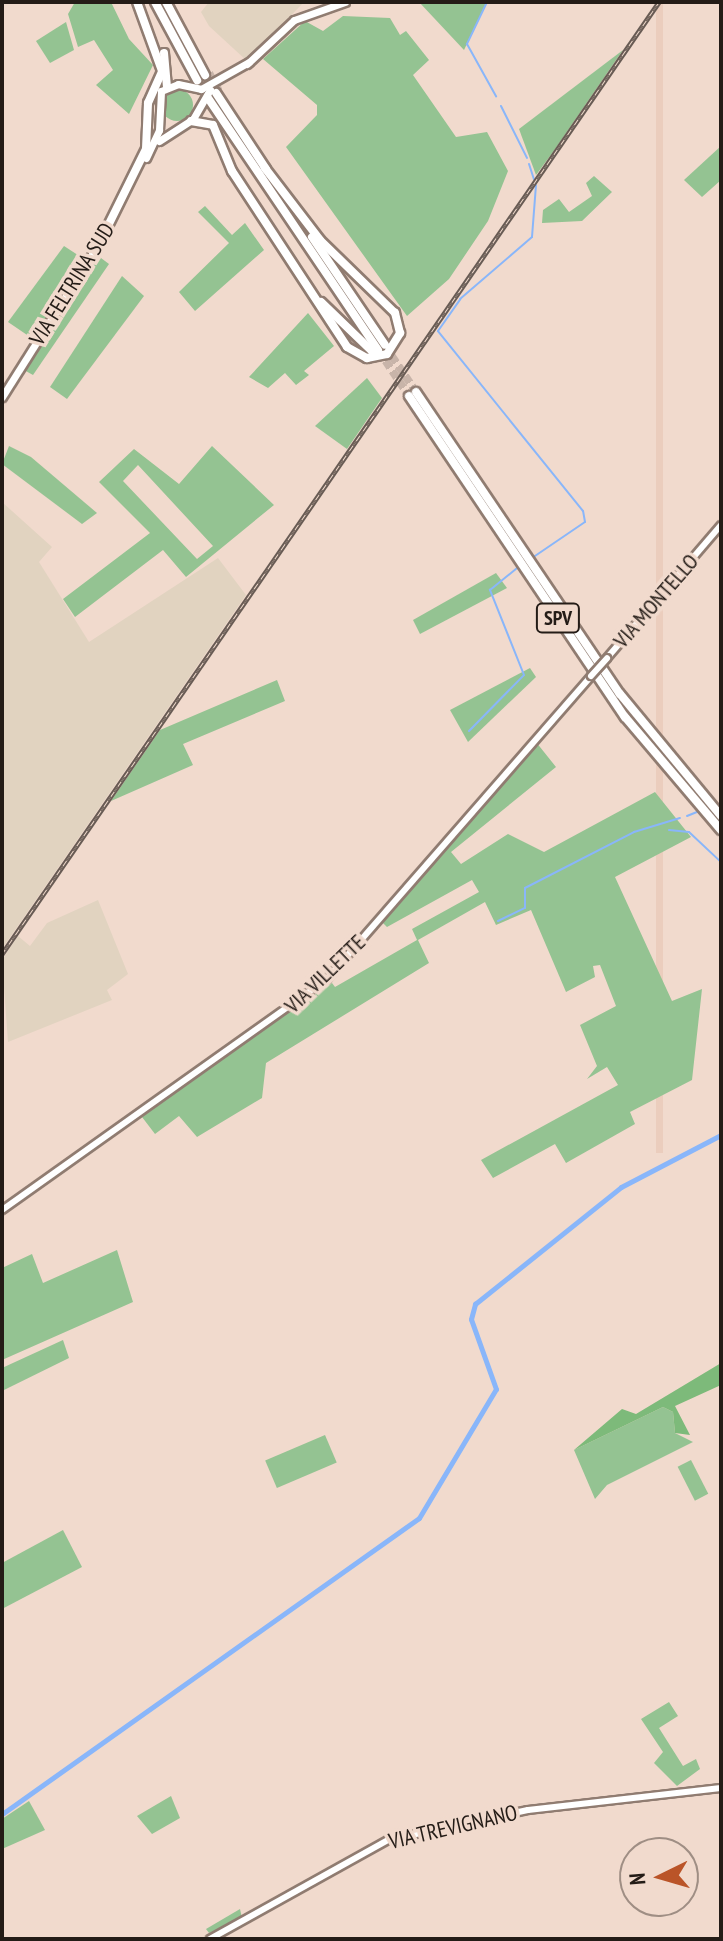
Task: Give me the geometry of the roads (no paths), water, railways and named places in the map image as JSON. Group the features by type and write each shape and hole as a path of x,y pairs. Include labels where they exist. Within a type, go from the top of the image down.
{"highway":[{"path":"137,2 170,71 167,86"},
{"path":"155,2 203,76 168,2"},
{"path":"103,236 147,146 148,103 162,71 155,39"},
{"path":"214,94 255,152 379,350 214,94"},
{"path":"191,121 213,125 232,171 354,353 376,358 393,349 401,330 395,313 320,240 265,168"},
{"path":"303,280 379,350"},
{"name":"SPV","path":"721,816 612,683 410,395 634,729 721,830"}],"main road":[{"path":"158,117 173,127 191,121 198,104 294,20 345,2"},
{"path":"167,86 190,88 249,62"},
{"name":"VIA FELTRINA SUD","path":"140,169 158,117 157,97 167,86"},
{"path":"190,88 198,104"},
{"name":"VIA FELTRINA SUD","path":"2,397 103,236 140,169 173,127"}],"street":[{"name":"VIA MONTELLO","path":"591,676 721,525"},
{"name":"VIA VILLETTE","path":"2,1210 327,979 591,676"},
{"name":"VIA TREVIGNANO","path":"210,1939 388,1840 528,1810 721,1788"}],"waterway":[{"path":"487,2 467,44 496,96"},
{"path":"501,106 527,158"},
{"path":"529,164 534,179"},
{"path":"532,558 585,522 583,511 438,331 460,299 532,237 536,185"},
{"path":"469,731 524,675 490,590 520,566"},
{"path":"687,816 702,810"},
{"path":"498,921 525,908 525,888 634,832 680,818"},
{"path":"669,830 689,832 721,862"},
{"path":"2,1814 419,1518 496,1389 471,1319 475,1304 621,1187 721,1135"}],"tunnel":[{"path":"209,73 219,91"},
{"path":"385,346 416,392"},
{"path":"379,351 409,396"}],"railway":[{"path":"2,954 659,2"}]}
